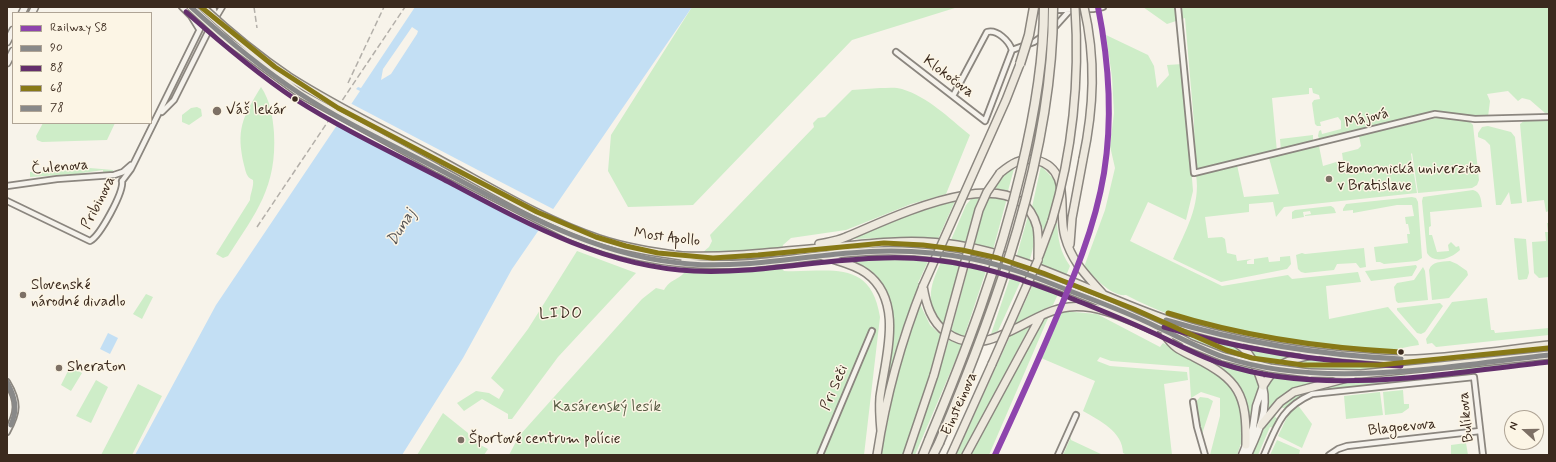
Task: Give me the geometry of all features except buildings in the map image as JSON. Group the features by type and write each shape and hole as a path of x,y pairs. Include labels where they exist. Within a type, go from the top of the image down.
{"highway":[{"path":"1020,64 1029,35 1034,7"},
{"path":"923,455 977,321 1009,216 1034,112 1042,50 1044,7"},
{"path":"933,455 967,377 995,299 1019,218 1044,114 1052,51 1054,8"}],"main road":[{"name":"Most Apollo","path":"191,7 227,40 309,99 515,209 579,239 629,255 677,263 744,264 784,259 895,250 925,252 978,260 1024,272 1086,296 1175,335 1189,343"},
{"name":"Most Apollo","path":"202,7 228,31 265,60 311,90 512,199 581,232 635,248 682,256 742,256 801,249"},
{"path":"1071,252 1070,228 1088,132 1092,91 1091,43 1084,7"},
{"name":"Einsteinova","path":"951,455 1038,260 1059,197 1072,137 1078,79 1073,8"},
{"path":"877,455 897,360 923,286 1006,100 1020,64"},
{"path":"907,455 934,375 979,210 987,192 1000,174 1013,163 1028,159 1041,162 1054,172 1060,182 1063,230 1071,252 1080,269 1105,296"},
{"path":"801,249 844,238 923,206 972,194 1000,193 1016,199 1029,211 1037,227 1038,260"},
{"path":"801,249 895,241 932,242 959,245 1028,265 1154,315 1223,337 1324,353 1376,358 1417,359 1549,345"},
{"path":"821,256 866,273 878,286 886,303 889,328 880,403 881,431"},
{"path":"923,286 927,305 934,320 947,334 964,341 983,342 998,337 1057,308 1090,307 1224,357 1270,368 1309,374 1361,374 1549,355"},
{"path":"966,455 1043,314"},
{"path":"1165,335 1172,345 1219,369 1235,387 1242,398 1247,418 1246,445"},
{"path":"1223,337 1245,349 1255,363 1263,386"},
{"path":"1263,386 1278,366 1301,357 1324,353"},
{"path":"1261,425 1280,402 1294,392 1361,374"}],"street":[{"path":"182,7 191,16 199,29"},
{"path":"212,8 216,17 222,7"},
{"path":"1054,8 1103,7"},
{"name":"Májová","path":"1178,7 1194,173 1435,114 1475,119 1549,118"},
{"path":"953,96 985,34 990,31 996,32 1010,43 1012,50 1034,42 1056,26 1073,8"},
{"name":"Pribinova","path":"7,200 90,241 100,232 121,191 122,181 130,172 203,23"},
{"name":"Pribinova","path":"160,113 174,100 210,28"},
{"path":"7,42 12,32"},
{"name":"Klokočova","path":"896,52 985,121 1012,50"},
{"path":"7,63 12,53"},
{"name":"Čulenova","path":"7,186 57,179 114,175 123,172 135,161"},
{"path":"114,175 122,181"},
{"name":"Pri Seči","path":"820,455 872,331"},
{"name":"Bulíkova","path":"1264,455 1280,418 1296,401 1312,394 1474,377 1483,455"},
{"path":"7,432 15,416 16,407 15,400 8,383"},
{"path":"1242,455 1253,428 1256,406 1263,386"},
{"path":"1248,455 1261,425 1265,404 1263,386"},
{"path":"1194,402 1197,427 1205,455"},
{"path":"1058,455 1076,415"},
{"name":"Blagoevova","path":"1329,455 1338,449 1347,446 1480,431"}],"green space":[{"path":"692,7 958,7 852,40 693,205 628,207 608,171 611,135"},
{"path":"1143,7 1549,7 1549,114 1545,113 1530,100 1522,98 1518,101 1508,91 1487,94 1490,101 1488,117 1434,112 1320,140 1318,136 1319,131 1321,130 1322,134 1341,129 1341,121 1338,117 1320,122 1321,126 1317,126 1315,124 1312,103 1314,100 1320,99 1319,95 1313,93 1312,88 1309,88 1309,94 1272,98 1277,152 1199,169 1195,168 1194,123 1185,18 1167,24"},
{"path":"1106,35 1148,55 1154,66 1157,88 1169,75 1167,65 1183,64 1193,191 1186,220 1148,202 1130,241 1222,286 1288,275 1292,279 1358,272 1361,282 1326,286 1329,319 1388,307 1418,341 1419,345 1386,351 1362,350 1273,339 1222,330 1172,315 1126,295 1115,293 1104,286 1084,267 1105,210 1115,168 1110,146 1114,113 1112,77"},
{"path":"261,87 269,103 273,121 274,152 272,169 263,199 256,212 228,256 223,258 216,254 250,200 253,180 248,176 244,165 241,133 245,116"},
{"name":"Kasárenský lesík","path":"900,88 921,97 970,135 946,194 911,204 846,230 791,238 783,245 778,264 784,271 845,272 857,277 867,285 875,298 880,317 864,455 509,455 519,436 642,299 656,288 664,290 666,286 687,271 709,247 712,241 710,235 814,127 813,123 818,118 825,117 852,90"},
{"path":"197,107 201,109 202,116 189,125 182,122 182,115 191,108"},
{"path":"1441,117 1469,121 1473,125 1479,180 1477,185 1472,188 1418,193 1412,153 1417,193 1284,207 1276,217 1273,202 1249,204 1249,212 1205,217 1208,238 1222,237 1225,239 1227,253 1236,255 1237,261 1252,259 1247,261 1247,264 1254,264 1254,259 1268,257 1269,262 1280,261 1280,257 1290,256 1291,264 1287,269 1221,282 1173,259 1194,208 1197,186 1196,175 1237,165 1244,197 1279,194 1269,158 1319,146 1323,166 1343,160 1342,153 1358,149 1361,146 1359,136"},
{"path":"1549,119 1549,211 1546,212 1544,200 1527,202 1520,124 1525,120"},
{"path":"42,124 115,124 107,140 42,142 37,140 36,136"},
{"path":"1488,126 1511,132 1515,137 1522,203 1511,204 1509,192 1501,205 1496,205 1490,145 1485,140 1478,137 1478,133 1482,127"},
{"path":"1313,135 1313,143 1281,151 1280,139"},
{"path":"1015,165 1008,191 994,188 1009,170"},
{"path":"1041,166 1053,178 1058,188 1044,233 1040,220 1032,207"},
{"path":"90,168 113,170 114,173 103,174 103,170 76,174 30,177 30,172"},
{"path":"1473,190 1479,194 1482,207 1430,212 1431,226 1429,227 1429,235 1432,235 1437,252 1449,251 1448,245 1451,242 1456,247 1459,246 1460,250 1448,258 1434,259 1430,257 1427,253 1422,201 1423,197"},
{"path":"990,195 1007,198 993,250 974,245 983,210"},
{"path":"979,197 965,243 951,240 966,205 972,198"},
{"path":"1412,197 1416,198 1418,202 1422,258 1417,261 1384,264 1376,262 1374,247 1408,243 1407,234 1410,234 1405,217 1414,216 1412,205 1397,205 1353,213 1353,210 1343,211 1343,209 1346,204"},
{"path":"955,201 938,239 916,237 852,239 912,214"},
{"path":"1331,206 1334,208 1336,213 1305,216 1311,214 1310,211 1303,212 1304,217 1292,219 1292,212 1295,210"},
{"path":"1028,216 1031,222 1034,239 1029,262 1016,258"},
{"path":"1057,222 1060,245 1070,266 1066,276 1040,265"},
{"path":"1547,223 1549,223 1549,277 1539,278 1534,273 1532,242 1546,241 1545,232 1548,232"},
{"path":"1514,238 1526,239 1529,273 1527,279 1518,279"},
{"path":"1364,248 1366,267 1360,268 1356,263 1337,264 1334,270 1305,273 1298,269 1296,255 1302,253 1305,254"},
{"path":"577,251 636,273 558,357 512,419 508,419 508,414 482,399 464,411 457,403 476,391 489,393 499,399 504,390 491,378 528,329"},
{"path":"878,255 930,257 918,283 920,284 900,336 886,387 892,328 891,310 886,293 877,278 862,267 841,258"},
{"path":"943,258 961,260 943,325 933,308 931,292 932,284"},
{"path":"970,261 988,265 964,337 951,332"},
{"path":"1450,261 1467,271 1468,275 1449,298 1432,300 1430,267 1435,263"},
{"path":"1416,265 1417,267 1412,276 1371,281 1365,271"},
{"path":"1423,267 1425,271 1428,300 1398,303 1396,301 1394,287 1397,283 1414,280"},
{"path":"1012,272 1023,276 998,331 991,334"},
{"path":"1035,280 1060,290 1053,305 1015,324"},
{"path":"146,294 153,297 142,319 133,314"},
{"path":"1487,298 1491,330 1494,330 1495,333 1549,328 1549,335 1436,347 1432,343 1427,344 1426,339 1452,302"},
{"path":"1104,300 1166,325 1230,343 1250,358 1260,385 1251,422 1245,398 1222,371 1202,357 1169,340 1222,362 1225,353"},
{"path":"1440,303 1443,306 1425,332 1421,334 1417,333 1397,310 1397,308"},
{"path":"920,304 930,325 942,336 925,395 903,455 881,455 899,365"},
{"path":"1062,311 1097,314 1160,347 1163,343 1217,371 1237,395 1245,432 1237,455 1210,455 1220,416 1220,398 1201,392 1191,398 1189,367 1111,361 1100,357 1097,361 1110,366 1187,372 1188,380 1164,384 1172,455 1127,455 1123,453 1122,446 1115,433 1103,423 1083,411 1095,381 1041,358"},
{"path":"1049,316 989,455 969,455 1038,325"},
{"path":"1031,324 962,455 956,455 1011,334"},
{"path":"949,340 962,345 915,455 911,455"},
{"path":"1244,346 1298,355 1279,362 1264,379 1254,355"},
{"path":"1310,358 1414,364 1364,370 1309,369 1308,379 1337,380 1307,386 1266,416 1268,400 1266,388 1273,375 1283,365"},
{"path":"1549,360 1549,363 1470,371 1470,375 1310,393 1295,400 1286,409 1280,407 1275,417 1278,419 1274,428 1270,427 1258,455 1251,455 1262,430 1273,412 1288,399 1302,392 1356,380 1405,375 1405,380 1437,377 1437,374 1454,373 1454,369"},
{"path":"70,367 82,373 71,391 61,385"},
{"path":"96,380 108,387 91,423 76,416"},
{"path":"138,384 162,396 132,455 101,455"},
{"path":"1403,390 1404,404 1409,404 1409,408 1402,413 1385,415 1383,392"},
{"path":"1380,392 1383,415 1346,419 1344,396"},
{"path":"1200,397 1208,398 1213,401 1201,437 1196,402"},
{"path":"1297,404 1312,424 1302,448 1278,436 1290,411"},
{"path":"443,413 468,433 469,439 488,449 484,455 417,455"},
{"path":"1071,437 1071,440 1103,455 1063,455"},
{"path":"1277,440 1300,450 1299,455 1270,455"},
{"path":"1466,443 1468,455 1451,455 1451,445"}],"water":[{"name":"Dunaj","path":"415,7 692,7 512,269 463,358 402,455 135,455 216,305 360,91 356,89 358,87 361,88"},
{"path":"108,333 118,338 110,354 100,349"}],"pier":[{"path":"412,27 418,31 417,34 391,74 381,80 383,69"},
{"path":"350,103 555,210 540,231 521,222 336,124"}],"railway":[{"path":"254,7 257,28"},
{"path":"348,83 384,7"},
{"path":"257,227 405,7"}],"rail line":[{"name":"S8","path":"995,455 1075,272 1089,233 1100,193 1107,152 1109,110 1105,48 1098,7"}],"transit line":[{"name":"90","path":"191,7 257,63 299,93 335,115 534,218 564,232 625,253 657,260 710,265 770,262 881,251 958,256 998,265 1046,282 1125,312 1198,347 1224,357 1262,367 1302,372 1343,374 1385,372 1427,369 1549,355"},
{"name":"68","path":"201,7 275,67 338,108 537,212 596,237 626,246 658,253 713,258 884,243 923,245 962,250 998,258 1043,273 1134,309 1226,350 1252,358 1303,365 1379,365 1548,348"},
{"name":"88","path":"186,12 266,79 295,99 331,120 533,226 595,251 628,261 660,268 694,271 742,270 884,258 917,259 960,264 1008,276 1068,297 1129,322 1213,361 1261,374 1302,379 1343,381 1384,380 1549,362"},
{"name":"68","path":"1168,313 1226,329 1284,340 1342,348 1401,352"},
{"name":"90","path":"1166,320 1224,335 1282,347 1401,359"},
{"name":"88","path":"1164,327 1223,342 1281,354 1401,366"},
{"name":"78","path":"7,382 15,403 11,425"}],"place":[{"name":"Váš lekár","path":"217,111"},
{"name":"Ekonomická univerzita v Bratislave","path":"1329,179"},
{"name":"Slovenské národné divadlo","path":"23,295"},
{"name":"Sheraton","path":"59,368"},
{"name":"Športové centrum polície","path":"461,440"}],"district":[{"name":"LIDO","path":"561,315"}]}
